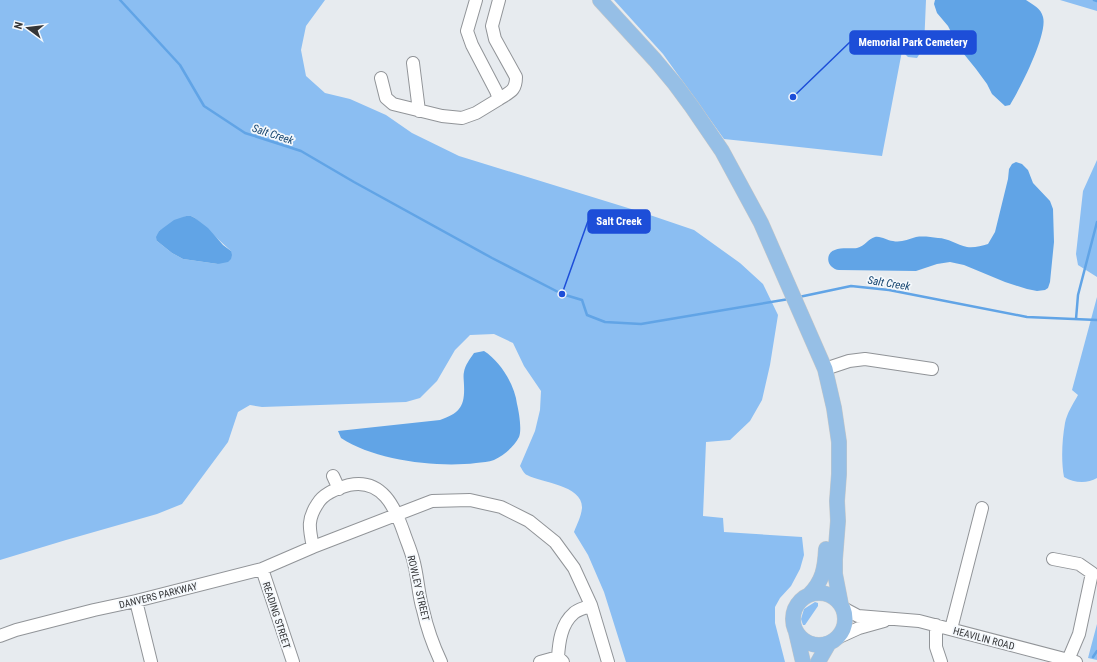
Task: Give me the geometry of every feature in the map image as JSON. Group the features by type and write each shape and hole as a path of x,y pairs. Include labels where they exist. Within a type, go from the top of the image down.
{"main road":[{"path":"600,0 655,60 692,107 730,164 748,197 784,273 825,369 834,408 839,442 837,502 838,521 835,574 844,613 844,624 843,630 818,662"},
{"path":"803,662 793,621 795,609 800,601 809,595 818,584 824,573 827,533 837,502"},
{"path":"809,595 820,593 829,595 842,607"},
{"path":"796,632 803,640 812,644 822,645 833,641"}],"street":[{"path":"476,0 467,31 472,45 496,91 498,99"},
{"path":"381,78 386,98 393,104 442,116 462,118 476,113 510,92 516,87 516,77 495,39 492,26 499,0"},
{"path":"413,63 419,111"},
{"path":"825,369 849,361 865,359 932,369"},
{"path":"332,476 339,489"},
{"path":"313,546 309,529 310,517 320,500 330,492 355,484 372,486 382,492 397,514"},
{"name":"DANVERS PARKWAY","path":"0,636 16,630 94,610 136,601 262,569 313,546 432,501 470,500 501,508 529,522 556,542 574,568 591,605 608,662"},
{"path":"951,629 982,508"},
{"name":"ROWLEY STREET","path":"397,514 413,558 422,609 434,647 441,662"},
{"path":"1053,559 1079,564 1092,573 1072,661"},
{"name":"READING STREET","path":"262,569 293,662"},
{"path":"136,601 151,662"},
{"path":"540,662 560,660 559,641 565,625 574,613 591,605"},
{"name":"HEAVILIN ROAD","path":"842,607 858,616 910,619 1072,661"},
{"name":"HEAVILIN ROAD","path":"833,641 859,628 892,619"},
{"path":"936,625 936,647 941,662"}],"shaded area":[{"path":"0,0 325,0 306,26 301,50 306,76 325,93 350,99 386,115 412,133 459,156 641,212 694,230 740,263 763,284 778,315 770,365 762,400 750,421 730,440 706,442 703,516 723,518 724,532 802,537 804,555 800,569 791,586 780,598 775,607 775,623 785,662 626,662 604,592 588,555 574,532 582,508 581,500 576,494 569,490 524,473 520,466 535,431 540,410 541,391 524,366 513,343 494,334 470,335 455,350 437,381 420,398 406,402 262,407 250,405 238,412 228,442 182,504 157,514 0,560","holes":["186,216 191,216 231,251 218,264 183,259 172,253 157,241 159,231"]},
{"path":"614,0 926,0 924,47 917,58 908,57 902,51 882,156 724,139 663,54"},
{"path":"935,0 1026,0 1040,11 1043,17 1041,36 1026,75 1010,105 1005,106 992,94 987,84 959,48 948,26 937,13 934,4"},
{"path":"1060,0 1097,0 1097,11"},
{"path":"1097,160 1097,277 1078,265 1076,254 1083,191"},
{"path":"1016,162 1022,164 1028,170 1033,183 1050,201 1053,209 1054,242 1050,282 1048,288 1045,290 1037,291 1027,289 1005,282 964,265 950,262 937,264 916,271 839,270 832,267 829,263 829,255 834,250 842,248 857,248 875,237 899,242 916,237 933,237 945,239 970,247 978,247 988,244 995,232 1009,169 1012,164"},
{"path":"186,216 195,218 208,228 223,245 231,251 231,259 228,262 218,264 183,259 172,253 157,241 156,237 159,231 174,220"},
{"path":"1097,297 1097,478 1080,482 1072,481 1064,477 1062,457 1063,436 1067,416 1078,395 1072,390"},
{"path":"484,351 496,361 506,374 516,397 519,416 520,434 517,441 498,458 488,462 460,464 406,461 371,452 355,446 341,438 338,431 440,420 452,415 460,408 462,403 464,392 464,374 467,364 474,353"},
{"path":"815,602 818,603 818,606 805,625 803,625 801,619 804,609"},
{"path":"1097,624 1097,660 1088,658"}],"waterway":[{"name":"Salt Creek","path":"120,0 180,65 204,106 245,133 301,151 492,258 562,294 582,300 587,315 605,322 641,324 789,299"},
{"path":"1076,319 1078,295 1097,222"},
{"name":"Salt Creek","path":"799,297 851,286 889,290 1027,317 1097,320"},
{"path":"1093,657 1097,651"}],"place":[{"name":"Memorial Park Cemetery","path":"793,97"},
{"name":"Salt Creek","path":"562,294"}]}
